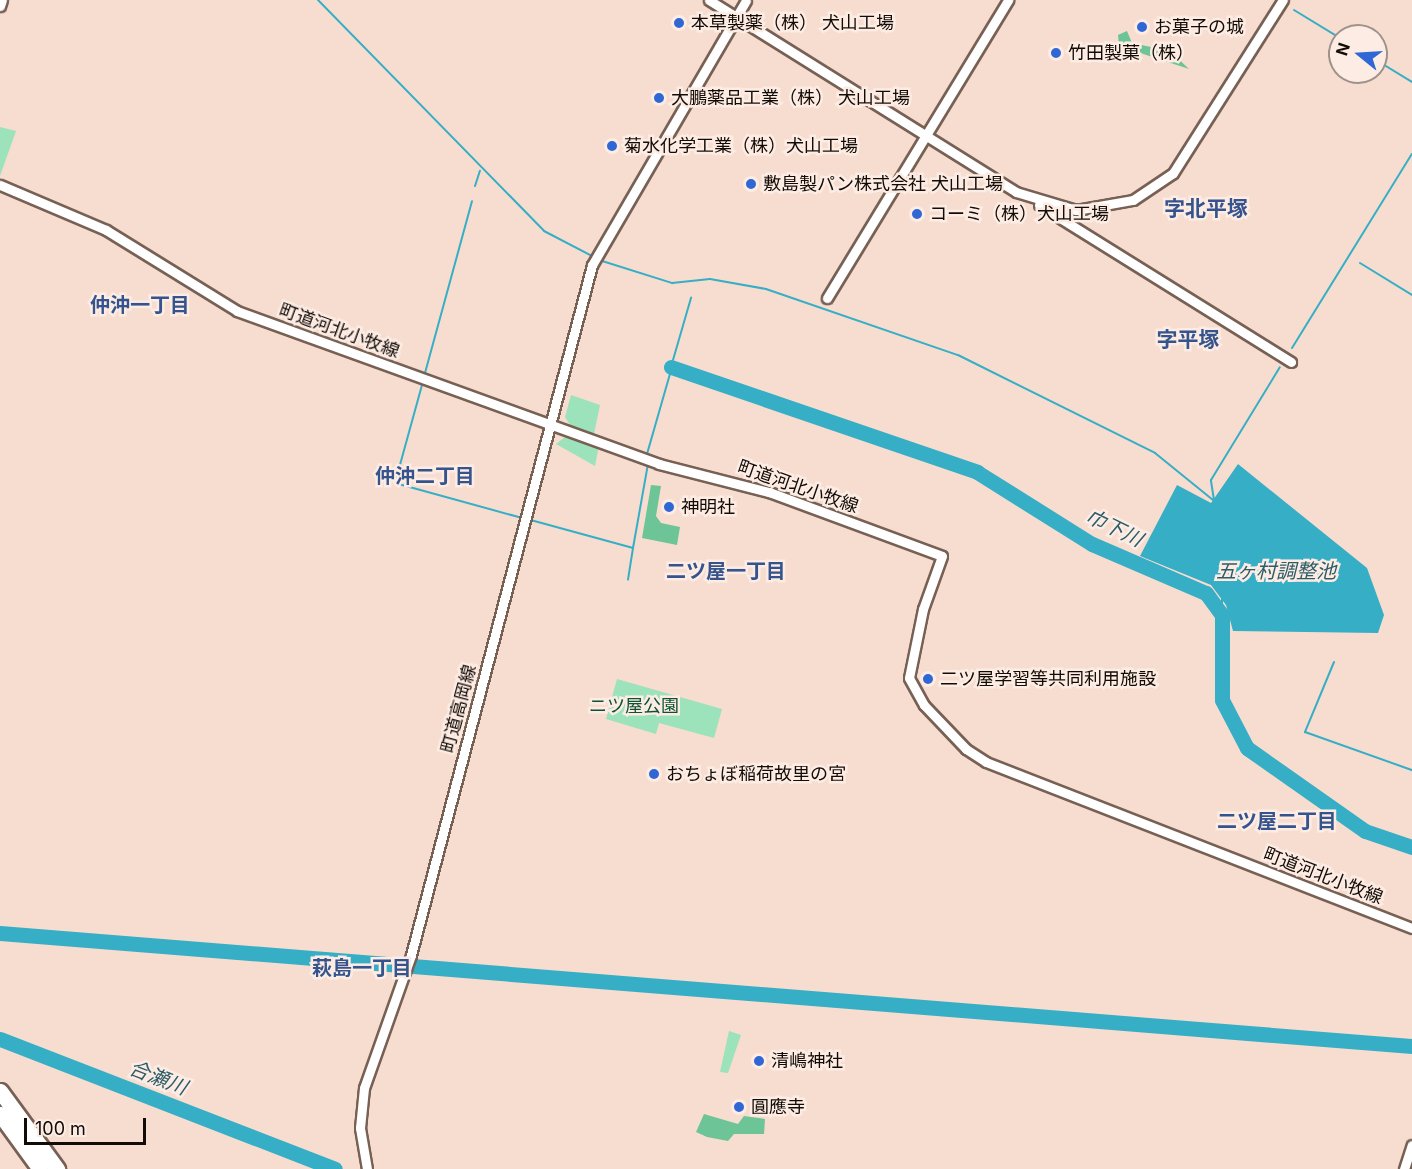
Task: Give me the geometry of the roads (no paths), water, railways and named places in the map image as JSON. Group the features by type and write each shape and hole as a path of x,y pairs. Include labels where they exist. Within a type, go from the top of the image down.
{"highway":[{"path":"0,1091 57,1169"},
{"path":"0,1114 40,1169"}],"street":[{"path":"0,6 2,0"},
{"path":"709,0 735,19 924,137 1033,201 1291,362"},
{"name":"町道高岡線","path":"367,1169 362,1100 406,971 596,256 746,0"},
{"path":"826,298 1008,0"},
{"path":"1033,201 1065,209 1103,208 1133,200 1167,179 1191,152 1283,0"},
{"name":"町道河北小牧線","path":"0,185 106,230 237,311 659,464 769,492 942,556 915,638 909,678 924,705 966,749 986,762 1412,928"},
{"path":"1404,1169 1412,1145"}],"water":[{"name":"五ヶ村調整池","path":"1238,464 1367,568 1384,615 1378,633 1233,631 1226,605 1211,585 1140,556 1177,485 1211,503"}],"waterway":[{"path":"318,0 544,231 594,257"},
{"path":"1294,10 1328,31"},
{"path":"1388,67 1412,82"},
{"path":"1292,348 1412,154"},
{"path":"475,186 480,171"},
{"path":"425,373 472,201"},
{"path":"599,260 672,283 710,279 766,289 958,355 1155,453 1213,500"},
{"path":"1360,263 1412,295"},
{"path":"673,360 691,298"},
{"name":"巾下川","path":"671,367 977,472 1092,544 1206,593 1222,615 1222,700 1247,748 1365,831 1412,847"},
{"path":"1214,500 1211,480 1280,367"},
{"path":"647,454 670,374"},
{"path":"422,385 395,483 522,518"},
{"path":"633,548 648,464"},
{"path":"527,519 633,548 628,580"},
{"path":"1222,598 1222,615"},
{"path":"1334,662 1305,732 1412,770"},
{"path":"0,933 1412,1046"},
{"name":"合瀬川","path":"0,1039 335,1169"}],"place":[{"name":"本草製薬（株） 犬山工場","path":"679,23"},
{"name":"お菓子の城","path":"1142,27"},
{"name":"竹田製菓（株）","path":"1056,53"},
{"name":"大鵬薬品工業（株） 犬山工場","path":"659,98"},
{"name":"菊水化学工業（株）犬山工場","path":"612,146"},
{"name":"敷島製パン株式会社 犬山工場","path":"751,184"},
{"name":"コーミ（株）犬山工場","path":"917,214"},
{"name":"神明社","path":"669,507"},
{"name":"二ツ屋学習等共同利用施設","path":"928,679"},
{"name":"おちょぼ稲荷故里の宮","path":"654,774"},
{"name":"清嶋神社","path":"759,1061"},
{"name":"圓應寺","path":"739,1107"}],"district":[{"name":"字北平塚","path":"1206,209"},
{"name":"仲沖一丁目","path":"140,305"},
{"name":"字平塚","path":"1188,340"},
{"name":"仲沖二丁目","path":"425,476"},
{"name":"二ツ屋一丁目","path":"726,571"},
{"name":"二ツ屋二丁目","path":"1277,821"},
{"name":"萩島一丁目","path":"362,968"}],"park label":[{"name":"ニツ屋公園","path":"634,706"}]}
